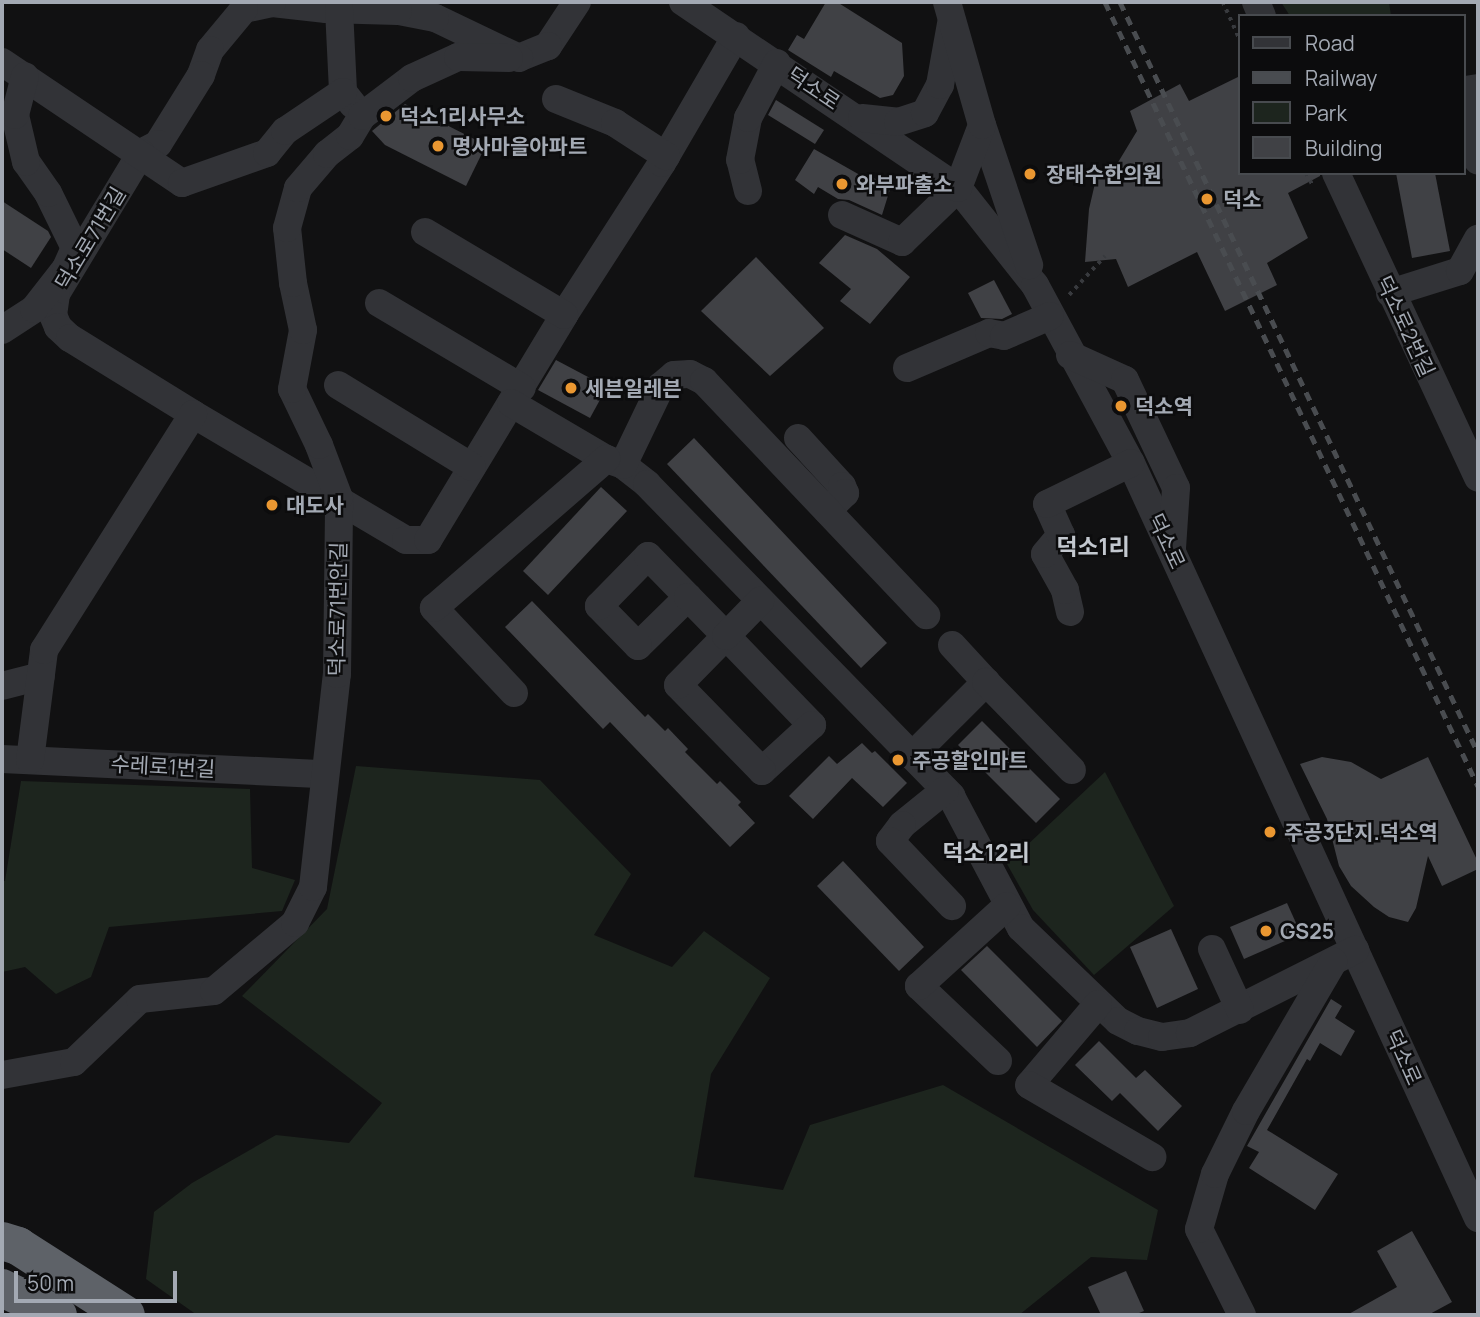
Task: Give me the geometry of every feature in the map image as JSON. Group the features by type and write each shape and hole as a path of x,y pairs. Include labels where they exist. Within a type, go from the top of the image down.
{"highway":[{"path":"2,1241 18,1246 126,1315"},
{"path":"2,1288 58,1315"}],"street":[{"path":"519,58 548,46 577,2"},
{"name":"덕소로","path":"683,2 857,117 958,188 1035,285 1056,307 1070,355 1131,463 1172,552 1344,956 1478,1218"},
{"name":"덕소로71번길","path":"472,467 428,540 405,540 70,338 58,327 53,315 55,294 141,153 158,144 201,75 210,50 244,5 398,11 435,18 519,58"},
{"path":"331,7 343,92 362,116"},
{"path":"857,117 898,122 925,113 940,85 950,8"},
{"path":"950,8 982,125 1035,285"},
{"path":"338,385 472,467 666,156 736,36"},
{"name":"덕소로71번안길","path":"2,1075 74,1062 140,999 214,991 295,923 313,887 337,674 339,498 319,445 292,389 303,330 287,228 298,188 327,153 350,136 362,116 412,78 458,57 519,58"},
{"path":"748,191 740,160 748,118 777,63"},
{"path":"14,69 182,183 267,153 285,131 343,92"},
{"path":"2,330 34,309 66,268 75,248 48,193 26,162 15,115 14,69"},
{"path":"1466,96 1478,162"},
{"path":"556,99 615,122 666,156"},
{"path":"842,215 902,242 958,188 982,125"},
{"name":"덕소로2번길","path":"1337,175 1478,478"},
{"path":"425,232 564,316"},
{"path":"1390,293 1460,271 1478,239"},
{"path":"379,303 647,484 945,790 1021,928 1118,1021 1138,1031 1162,1037 1190,1033 1344,956"},
{"path":"907,368 989,333 1004,336 1056,307"},
{"path":"1070,355 1125,380 1176,488 1172,552"},
{"path":"514,693 434,608 615,462 662,386 674,375 690,373 704,381 926,615"},
{"path":"30,760 44,650 193,414"},
{"path":"798,438 842,486 845,493 827,511"},
{"path":"1070,611 1065,590 1045,554 1061,535 1047,504 1131,463"},
{"path":"688,597 726,636 812,725 762,771 678,685 726,636 761,601"},
{"path":"952,645 1072,770"},
{"path":"2,686 41,676"},
{"path":"912,756 986,682"},
{"name":"수레로1번길","path":"2,759 324,774"},
{"path":"945,790 902,825 890,841 952,906"},
{"path":"998,1061 919,986 1007,906"},
{"path":"1212,949 1240,1010"},
{"path":"1237,1314 1199,1229 1215,1174 1246,1111 1344,956"},
{"path":"1098,1004 1029,1085 1153,1157"}],"path":[{"path":"1223,2 1238,36"},
{"path":"1056,307 1105,256"}],"green space":[{"path":"1281,2 1389,2 1391,14 1289,14"},
{"path":"356,766 540,780 631,874 594,935 672,967 704,931 770,978 711,1074 694,1177 783,1190 810,1125 943,1085 1158,1210 1147,1260 1091,1257 1019,1315 197,1315 146,1279 154,1212 192,1183 276,1135 349,1143 382,1103 242,996 327,909"},
{"path":"1105,772 1174,906 1094,975 1033,910 1007,864"},
{"path":"21,781 250,789 252,868 295,880 282,911 109,927 91,977 56,994 25,967 2,972 2,881 5,881"}],"building":[{"path":"826,2 837,2 902,43 904,76 893,95 880,98 834,71 831,77 788,50 797,35 804,39"},
{"path":"1238,77 1238,175 1320,175 1288,193 1308,238 1267,263 1277,285 1225,311 1197,252 1128,287 1116,259 1085,262 1089,209 1096,179 1117,164 1137,131 1130,111 1180,84 1189,101"},
{"path":"776,100 824,130 815,144 768,115"},
{"name":"명사마을아파트","path":"405,104 486,145 466,186 385,145 372,131"},
{"path":"814,149 867,179 869,176 891,186 882,215 849,200 838,199 818,187 814,194 795,180"},
{"path":"1396,175 1435,175 1450,251 1412,258"},
{"path":"2,201 48,231 51,237 31,268 2,249"},
{"path":"845,235 877,249 910,277 870,324 840,301 851,289 819,263"},
{"path":"756,257 824,328 770,376 701,311"},
{"path":"994,280 1012,314 1002,319 981,318 968,293"},
{"name":"세븐일레븐","path":"556,360 607,387 590,418 538,390"},
{"path":"694,438 887,643 861,668 667,464"},
{"path":"601,487 627,511 548,595 523,571"},
{"path":"532,601 645,717 648,714 665,731 668,728 688,749 685,752 717,784 720,781 741,802 738,805 755,823 730,847 610,722 603,729 505,627"},
{"path":"982,721 1060,799 1036,823 958,745"},
{"path":"862,743 872,753 875,751 907,783 883,807 852,778 813,819 789,796 829,756 837,764"},
{"path":"1322,757 1351,762 1381,779 1428,757 1478,862 1478,869 1442,886 1428,856 1416,908 1408,922 1389,917 1374,907 1351,886 1339,866 1327,819 1300,764"},
{"path":"843,861 924,947 899,971 817,886"},
{"path":"1287,903 1301,934 1244,959 1230,927"},
{"path":"1171,929 1198,989 1157,1008 1130,947"},
{"path":"987,946 1062,1021 1037,1047 961,970"},
{"path":"1331,999 1342,1006 1335,1018 1355,1031 1341,1056 1320,1043 1310,1061 1307,1059 1267,1130 1338,1174 1315,1210 1249,1168 1259,1152 1247,1146"},
{"path":"1099,1041 1136,1078 1145,1070 1182,1106 1158,1131 1120,1093 1112,1101 1075,1065"},
{"path":"1412,1231 1452,1302 1428,1315 1347,1315 1397,1287 1377,1251"},
{"path":"1126,1271 1144,1311 1134,1315 1101,1315 1088,1287"}],"railway":[{"path":"1105,2 1478,786"},
{"path":"1120,2 1478,753"}],"place":[{"name":"덕소1리사무소","path":"386,116"},
{"name":"명사마을아파트","path":"438,146"},
{"name":"장태수한의원","path":"1030,174"},
{"name":"와부파출소","path":"842,184"},
{"name":"덕소","path":"1207,199"},
{"name":"세븐일레븐","path":"571,388"},
{"name":"덕소역","path":"1121,406"},
{"name":"대도사","path":"272,505"},
{"name":"주공할인마트","path":"898,760"},
{"name":"주공3단지.덕소역","path":"1270,832"},
{"name":"GS25","path":"1266,931"}],"district":[{"name":"덕소1리","path":"1093,546"},
{"name":"덕소12리","path":"986,852"}]}
